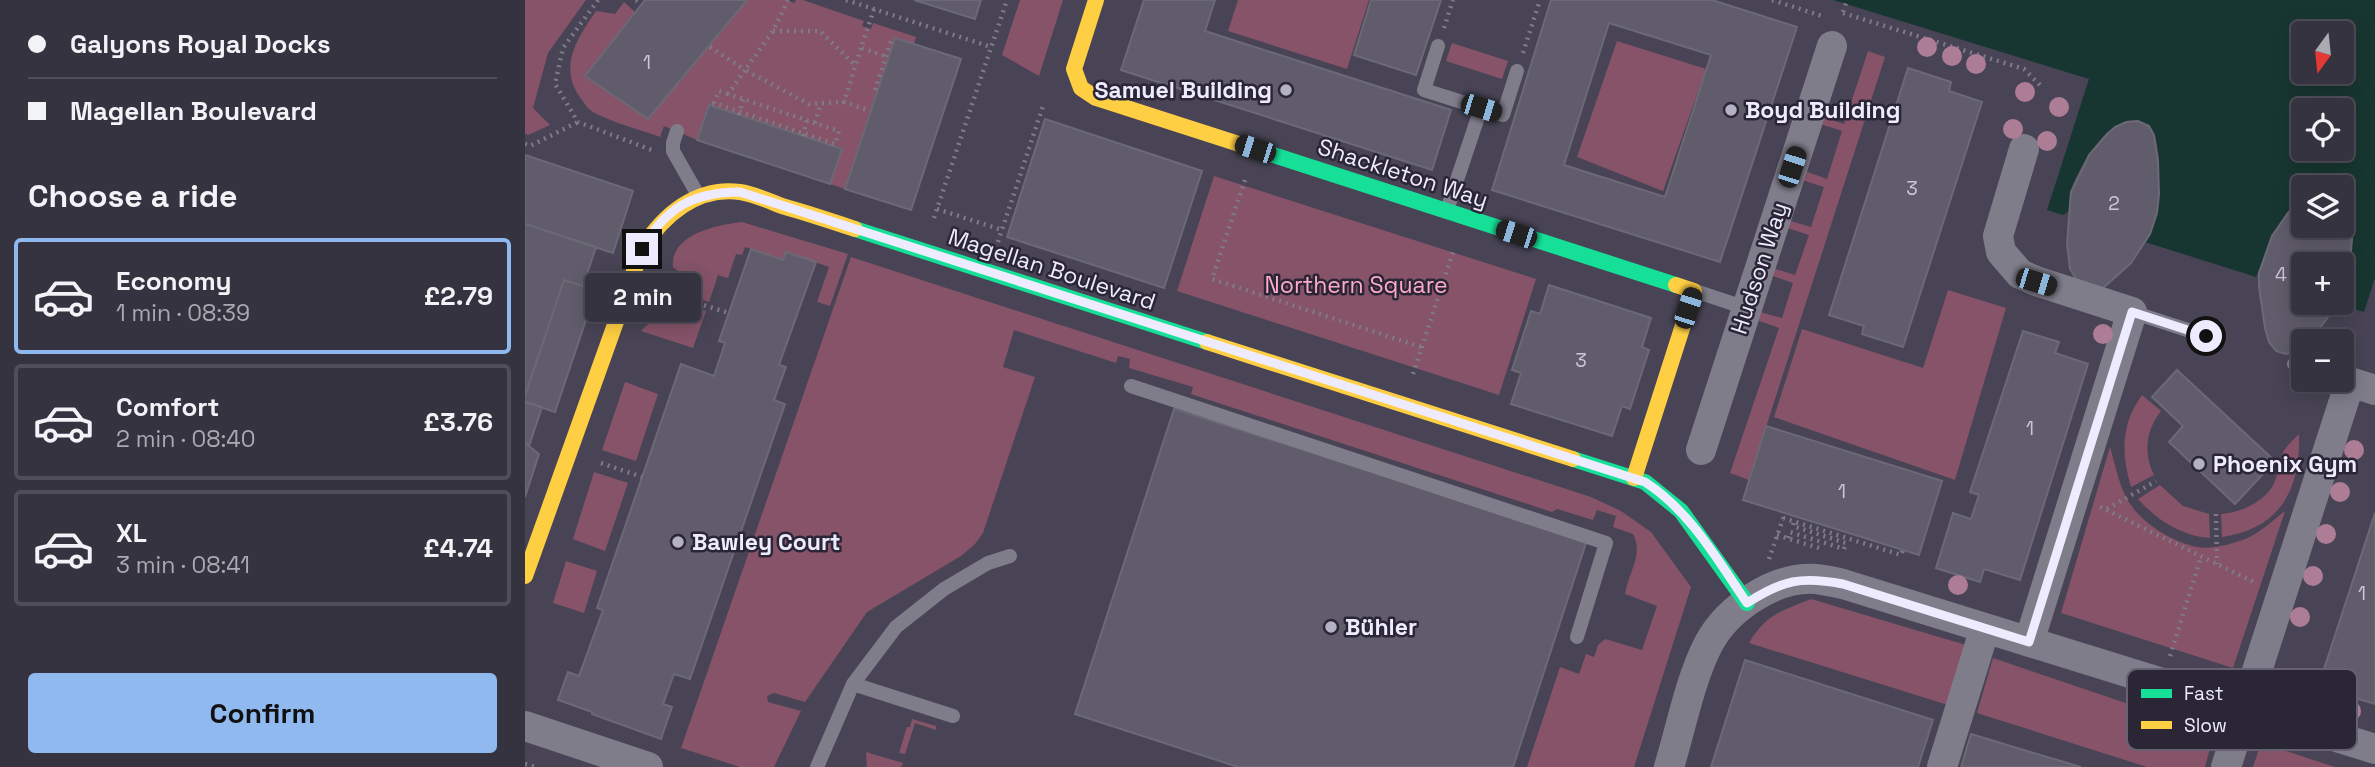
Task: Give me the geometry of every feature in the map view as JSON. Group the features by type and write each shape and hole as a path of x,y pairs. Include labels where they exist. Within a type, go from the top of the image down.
{"street":[{"name":"Shackleton Way","path":"1096,0 1074,69 1081,88 1095,98 1694,291"},
{"name":"Hudson Way","path":"1700,450 1830,32"},
{"path":"2024,149 1998,236 2001,252 2020,274 2036,282 2132,312 2029,642"},
{"name":"Magellan Boulevard","path":"525,576 642,249 652,231 665,215 698,197 718,192 740,192 1634,478 1658,490 1681,511 1703,538 1747,603"},
{"path":"1634,478 1694,291"},
{"path":"2258,669 2355,383"},
{"path":"1669,767 1701,661 1710,641 1747,603 1783,584 1815,579 1843,584 2127,672"},
{"path":"1943,767 1985,628"},
{"path":"525,726 649,767"},
{"path":"2357,743 2375,749"},
{"path":"2226,767 2231,750"}],"lane":[{"path":"1438,46 1424,90 1503,115 1517,71"},
{"path":"1447,211 1481,108"},
{"path":"677,131 673,151 698,197"},
{"path":"1694,291 1746,308"},
{"path":"2132,312 2206,336"},
{"path":"1131,386 1606,543 1577,636"},
{"path":"817,767 853,684 896,627 944,589 988,563 1010,556"},
{"path":"853,684 953,716"}],"path":[{"path":"598,0 563,48 555,84 578,122 657,153"},
{"path":"728,94 773,31 788,0"},
{"path":"846,0 991,47"},
{"path":"931,228 1007,0"},
{"path":"1438,46 1453,0"},
{"path":"1517,71 1540,0"},
{"path":"1772,0 1830,32"},
{"path":"844,102 874,9"},
{"path":"1843,12 2024,69 2043,88"},
{"path":"773,31 820,31 855,65"},
{"path":"875,90 891,41"},
{"path":"709,47 745,70 809,104 844,102 870,111"},
{"path":"861,48 885,56"},
{"path":"719,91 743,99 839,131 834,145 714,103 719,91"},
{"path":"739,113 743,99"},
{"path":"815,123 821,103"},
{"path":"996,249 1044,103"},
{"path":"772,125 776,110"},
{"path":"804,135 807,120"},
{"path":"525,144 530,146 578,122"},
{"path":"1255,149 1212,279 1421,347"},
{"path":"937,209 1002,230"},
{"path":"1403,405 1465,217"},
{"path":"684,299 729,313"},
{"path":"590,459 642,477"},
{"path":"2106,510 2157,481"},
{"path":"2074,495 2265,587"},
{"path":"2216,514 2217,564"},
{"path":"1768,563 1784,516 1794,522 1901,555 1903,550"},
{"path":"1788,538 1790,532 1844,549 1846,542 1793,526 1794,522"},
{"path":"1777,535 1819,548"},
{"path":"2169,658 2201,557"},
{"path":"525,764 536,767"}],"green space":[{"path":"525,0 586,0 548,53 533,108 550,125 528,135 525,134"},
{"path":"747,0 786,0 794,3 796,0 803,0 864,21 862,26 871,29 873,23 916,37 914,44 895,38 845,189 830,184 841,149 709,105 697,140 664,126 660,137 593,112 585,105 575,88 570,65 582,32 596,11 615,14 624,2 635,12 585,76 648,119"},
{"path":"1020,0 1063,0 1039,76 1002,55"},
{"path":"1238,0 1369,0 1347,69 1228,31"},
{"path":"1617,41 1706,69 1663,191 1577,157"},
{"path":"1452,43 1508,61 1502,79 1446,61"},
{"path":"1868,51 1885,57 1749,480 1730,473 1779,328 1751,318 1753,310 1782,318 1793,283 1767,274 1769,267 1795,275 1809,235 1784,227 1787,220 1811,227 1824,187 1799,179 1802,170 1827,179 1842,131 1817,123 1819,116 1844,124"},
{"name":"Northern Square","path":"1214,176 1536,279 1499,395 1177,291"},
{"path":"742,222 848,254 830,306 817,302 829,267 787,252 783,260 745,247 742,255 736,254 728,278 718,275 709,302 691,296 696,280 673,267 679,246 697,233"},
{"path":"851,257 1591,497 1621,511 1651,532 1691,587 1634,767 1527,767 1560,667 1579,674 1586,654 1594,657 1598,645 1605,639 1642,650 1657,606 1625,594 1637,549 1633,534 1613,527 1616,516 1597,510 1593,520 1557,509 1552,512 1191,394 1193,387 1129,368 1130,359 1118,356 1116,363 1014,330 1003,367 1035,377 983,533 975,544 961,556 867,612 805,702 774,693 767,696 768,702 801,711 774,767 740,767 681,748"},
{"path":"1948,290 2006,308 1955,480 1774,417 1802,329 1923,368"},
{"path":"688,305 706,311 693,348 641,331 660,318 683,318"},
{"path":"625,382 658,394 636,461 602,450"},
{"path":"2142,395 2161,411 2149,434 2147,450 2154,475 2131,487 2125,439 2130,417"},
{"path":"2299,434 2296,472 2283,503 2259,525 2242,533 2222,537 2221,514 2249,506 2268,493 2276,479 2283,452"},
{"path":"2110,447 2122,487 2133,508 2162,533 2188,545 2203,548 2234,543 2255,534 2285,511 2233,668 2061,613"},
{"path":"594,472 628,483 605,551 573,539"},
{"path":"2160,485 2183,506 2209,514 2210,538 2189,534 2170,526 2138,499"},
{"path":"566,561 597,571 584,613 553,603"},
{"path":"1811,599 1966,645 1948,705 1749,643 1768,619"},
{"path":"1993,658 2127,703 2127,750 2210,750 2205,767 2147,767 1977,713"},
{"path":"912,719 936,726 936,730 915,723 905,754 899,753 907,727 910,727"},
{"path":"2259,750 2283,750 2335,767 2253,767"},
{"path":"866,752 903,763 901,767 867,767"}],"shaded area":[{"path":"1833,0 2375,0 2375,278 2364,312 2354,309 2354,252 2350,252 2352,238 2354,238 2354,175 2291,175 2291,210 2272,236 2256,277 2145,242 2153,218 2159,183 2158,149 2148,126 2137,120 2125,122 2112,129 2090,153 2070,194 2068,212 2063,215 2047,210 2089,79"}],"building":[{"path":"645,0 747,0 648,119 585,76"},
{"path":"914,0 981,0 975,19"},
{"name":"Samuel Building","path":"1144,0 1215,0 1205,31 1451,110 1432,170 1121,70"},
{"path":"1371,0 1441,0 1416,75 1354,55"},
{"name":"Boyd Building","path":"1551,0 1712,0 1797,27 1720,262 1492,190","holes":["1609,23 1711,55 1665,197 1564,165"]},
{"path":"895,38 961,59 911,210 845,189"},
{"path":"1908,68 1951,82 1949,91 1982,102 1903,347 1862,334 1864,326 1829,315"},
{"path":"709,105 842,149 830,184 697,140"},
{"path":"1045,119 1202,171 1164,288 1007,237"},
{"path":"2138,121 2149,126 2154,135 2158,161 2157,213 2150,234 2131,263 2102,289 2081,287 2070,269 2067,244 2071,192 2089,155 2107,134 2126,122"},
{"path":"525,155 633,191 613,253 525,224"},
{"path":"2291,210 2291,238 2352,239 2351,252 2291,252 2291,315 2329,315 2318,329 2291,329 2291,352 2286,354 2276,351 2269,342 2259,273 2272,236"},
{"path":"525,224 596,247 583,286 564,280 525,396"},
{"name":"Bawley Court","path":"751,249 783,260 786,252 816,262 779,365 786,367 774,400 785,404 690,679 674,674 663,704 672,707 661,739 558,700 568,672 579,676 603,610 597,608 681,364 714,376 725,343 719,341"},
{"path":"564,280 596,290 555,412 525,402 525,396"},
{"path":"1549,285 1651,318 1642,347 1649,350 1630,409 1622,406 1612,436 1511,404 1521,373 1512,370 1531,311 1540,314"},
{"path":"2023,331 2059,342 2055,353 2088,364 2020,580 1984,569 1980,582 1936,568 1953,513 1971,519 1979,495 1970,492"},
{"path":"2177,370 2275,461 2235,504 2169,442 2183,426 2152,397"},
{"path":"525,402 542,407 529,446 525,443"},
{"name":"Bühler","path":"1174,409 1587,540 1513,767 1238,767 1075,714"},
{"path":"1766,426 1942,481 1919,555 1743,500"},
{"path":"525,443 539,454 525,497"},
{"path":"2375,513 2375,704 2357,699 2357,669 2324,669"},
{"path":"1745,660 1933,720 1918,767 1711,767"},
{"path":"1971,734 2037,754 2081,767 1961,767"}],"traffic: fast":[{"path":"1267,153 1676,285"},
{"path":"855,229 1207,342"},
{"path":"1573,459 1645,482 1681,511 1747,603"}],"traffic: slow":[{"path":"1096,0 1074,69 1081,88 1096,98 1267,153"},
{"path":"525,576 642,249 660,225 671,214 696,198 724,191 751,194 855,229"},
{"path":"1634,478 1694,291 1676,285"},
{"path":"1207,342 1573,459"}],"place":[{"name":"Samuel Building","path":"1286,90"},
{"name":"Boyd Building","path":"1731,110"},
{"name":"Phoenix Gym","path":"2199,464"},
{"name":"Bawley Court","path":"678,542"},
{"name":"Bühler","path":"1331,627"}],"route":[{"path":"642,249 665,215 698,197 718,192 740,192 1645,482 1681,511 1703,538 1747,603 1783,584 1815,579 1843,584 2029,642 2132,312 2206,336"}]}
